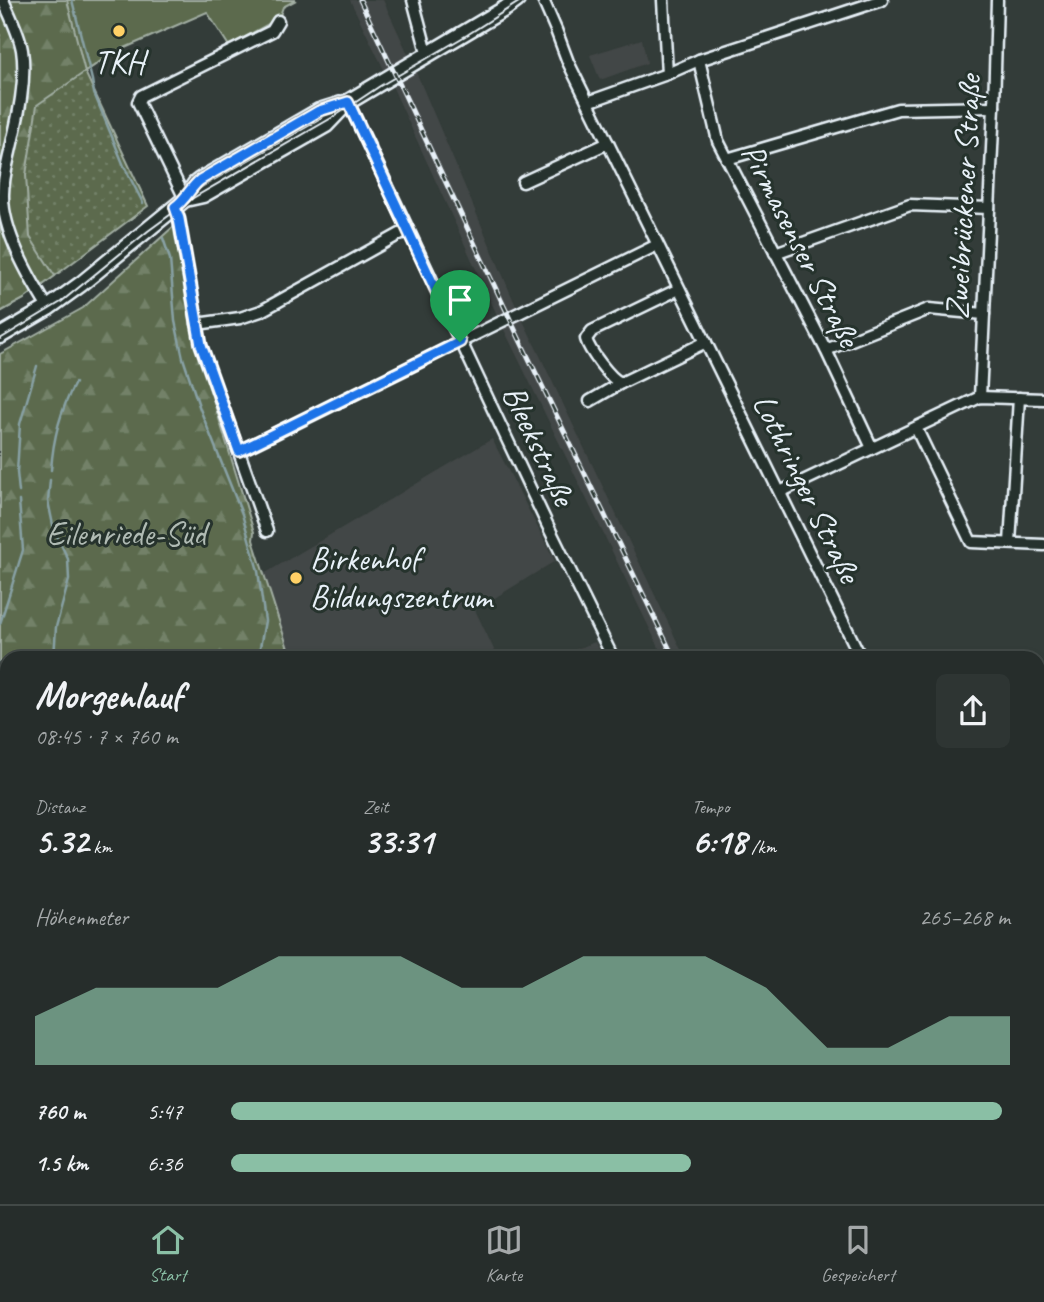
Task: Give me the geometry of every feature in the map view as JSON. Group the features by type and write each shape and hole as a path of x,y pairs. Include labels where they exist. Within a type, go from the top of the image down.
{"main road":[{"path":"0,336 48,308 81,284 180,203 204,195 322,127 348,102 517,0"}],"street":[{"path":"3,0 22,46 23,59 19,104 4,177 4,211 16,248 48,308"},
{"path":"413,0 428,55"},
{"name":"Lothringer Straße","path":"543,0 568,62 858,651"},
{"path":"663,0 667,74"},
{"path":"588,102 699,60 882,0"},
{"name":"Zweibrückener Straße","path":"980,397 997,0"},
{"path":"267,531 201,345 179,219 180,203 138,102 141,96 272,31 278,21"},
{"name":"Pirmasenser Straße","path":"699,60 718,141 826,350 872,448"},
{"name":"Bleekstraße","path":"348,102 460,342 610,651"},
{"path":"727,159 898,109 994,107"},
{"path":"523,182 608,143"},
{"path":"775,253 910,205 989,208"},
{"path":"197,324 261,312 407,230"},
{"path":"239,451 657,245"},
{"path":"621,383 616,382 586,339 592,331 679,289"},
{"path":"826,350 929,309 984,314"},
{"path":"590,401 706,341"},
{"path":"780,492 980,397 1044,399"},
{"path":"1010,544 1019,398"},
{"path":"916,428 971,542 1044,545"}],"shaded area":[{"path":"350,0 383,0 515,304 682,651 661,651 497,315"},
{"path":"642,39 647,63 600,80 590,55"},
{"path":"492,439 555,561 475,610 495,651 289,651 264,574"},
{"path":"595,642 600,651 572,651"}],"green space":[{"path":"0,0 67,0 85,72 148,206 24,299 0,312"},
{"path":"0,0 86,0 111,54 37,105 26,175 30,237 55,276 24,299 0,312"},
{"name":"TKH","path":"67,0 296,0 283,7 279,18 229,46 207,12 111,54 85,72"},
{"name":"Eilenriede-Süd","path":"174,226 192,331 289,651 0,651 0,354 83,308"}],"waterway":[{"path":"72,0 94,93 124,166 143,203"},
{"path":"163,238 170,259 175,321 183,358 200,409 242,514 258,571 265,621 259,651"},
{"path":"19,492 17,472 20,424 37,366"},
{"path":"51,470 58,425 75,383"},
{"path":"50,480 48,501 54,530 68,559 69,580 56,627 54,651"},
{"path":"0,624 23,550 19,501"}],"tram line":[{"path":"0,339 61,302 193,198 335,116 522,0"}],"railway":[{"path":"360,0 671,651"}],"place":[{"name":"TKH","path":"119,31"},
{"name":"Birkenhof Bildungszentrum","path":"296,578"}],"route":[{"path":"348,102 460,342 239,451 201,345 175,207 200,180 322,109 348,102"}]}
